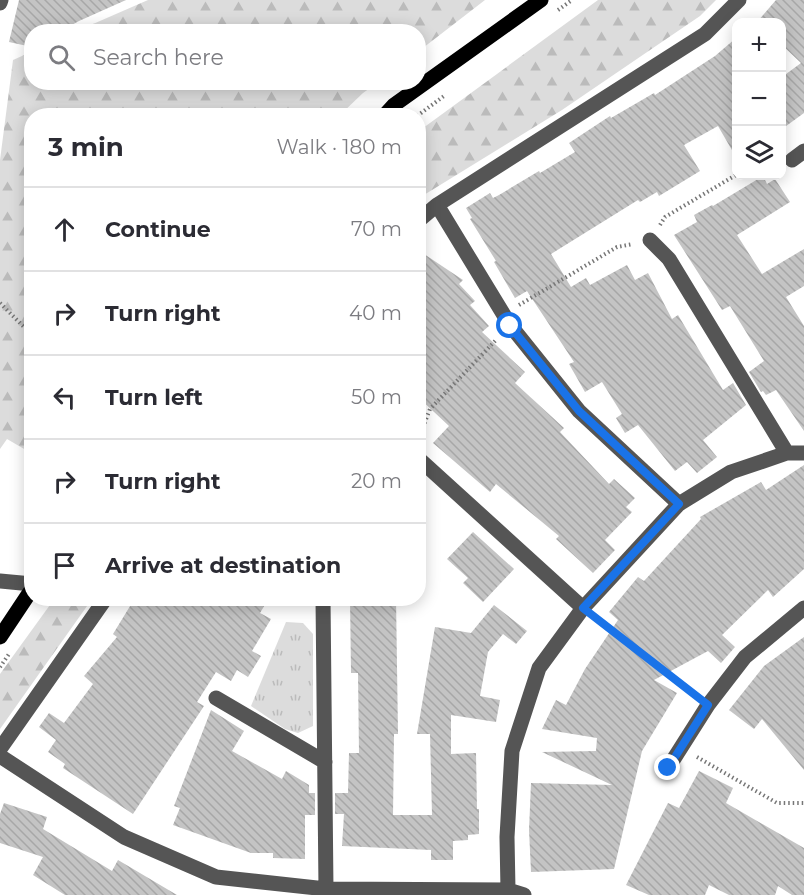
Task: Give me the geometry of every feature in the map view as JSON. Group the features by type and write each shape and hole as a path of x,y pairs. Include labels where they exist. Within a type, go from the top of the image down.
{"main road":[{"path":"426,82 541,0"},
{"path":"391,108 415,90"},
{"path":"0,637 24,601"}],"street":[{"path":"426,214 437,205 705,34 739,0"},
{"path":"437,205 507,320 579,411 679,504"},
{"path":"650,240 669,259 787,453"},
{"path":"508,890 507,837 512,751 539,668 583,608 679,504 731,472 787,453 804,453"},
{"path":"426,465 583,608"},
{"path":"0,581 24,583"},
{"path":"0,749 100,606"},
{"path":"323,606 326,889"},
{"path":"668,768 708,705 745,657 804,608"},
{"path":"216,698 325,762"},
{"path":"0,756 124,837 216,877 326,889 508,890 524,895"}],"path":[{"path":"650,240 665,217 732,177"},
{"path":"426,419 430,409 507,320 617,247"},
{"path":"0,303 24,327"},
{"path":"583,608 708,705"},
{"path":"681,747 777,803 804,803"}],"green space":[{"path":"148,0 485,0 426,46 426,24 93,24"},
{"path":"598,0 716,0 700,16 562,110 426,194 426,126"},
{"path":"24,55 24,90 367,90 347,108 24,108 24,449 7,439 0,449 0,160 13,60"},
{"path":"49,606 87,606 0,729 0,674"},
{"path":"286,622 303,623 313,634 313,726 298,733 285,729 251,706"}],"building":[{"path":"19,0 126,0 74,24 24,24 24,45 9,42"},
{"path":"776,0 804,0 804,113 786,126 786,74 801,63 786,49 786,18 760,18"},
{"path":"732,41 732,150 718,126 684,145 700,171 659,196 657,192 640,202 638,200 551,254 571,287 586,278 590,285 627,265 635,280 648,273 672,319 678,315 723,390 733,383 746,405 703,440 717,457 697,473 687,462 675,471 638,425 625,433 616,418 622,414 602,382 585,392 569,364 574,362 527,291 515,298 466,208 490,193 493,198 499,195 575,152 569,143 610,116 611,118 654,93 655,95 715,56"},
{"path":"756,180 765,180 767,184 776,180 790,202 737,235 762,274 804,249 804,286 786,297 804,326 804,431 776,390 766,395 763,391 761,392 749,372 764,361 730,306 722,310 674,235 697,222 694,215"},
{"path":"426,255 463,280 459,284 475,301 470,305 489,326 482,332 525,372 515,383 564,428 560,432 609,484 614,479 635,498 626,507 632,512 605,540 615,550 593,573 556,539 559,536 496,484 490,492 433,443 449,426 426,404"},
{"path":"804,465 804,569 773,597 768,590 722,635 735,647 721,663 708,651 654,680 677,693 642,751 614,869 531,872 529,830 531,783 612,785 542,752 596,751 597,738 542,729 556,700 566,705 585,669 618,620 609,612 638,577 644,581 701,519 700,517 761,482 766,490"},
{"path":"473,532 514,569 483,602 463,583 468,578 447,559"},
{"path":"494,605 527,631 516,644 503,634 488,652 480,696 500,700 496,722 451,715 451,754 476,753 477,809 479,809 479,834 468,835 468,840 453,841 453,860 431,860 431,850 342,846 344,814 335,814 335,793 348,793 349,753 359,753 358,673 351,673 350,606 396,606 398,734 394,734 393,815 432,815 430,734 417,734 435,627 471,633"},
{"path":"130,606 264,606 260,613 271,619 252,651 261,656 248,677 237,670 231,681 216,672 197,702 204,706 133,814 63,768 65,764 48,752 56,740 39,727 49,713 64,723 93,684 84,676 117,637 113,634"},
{"path":"804,637 804,770 762,719 754,729 729,710 764,666"},
{"path":"211,710 244,731 232,751 282,779 286,771 309,785 309,793 315,793 315,815 305,815 305,859 273,858 273,853 251,853 173,825 180,808 174,806"},
{"path":"699,771 733,788 726,803 804,848 804,895 792,895 778,886 775,895 729,895 709,885 705,895 649,895 626,885 668,803 679,808"},
{"path":"4,803 47,817 43,829 112,871 118,860 177,895 65,895 33,875 43,857 0,843 0,814"}],"route":[{"path":"510,326 579,411 679,504 583,608 708,705 668,768"}]}
